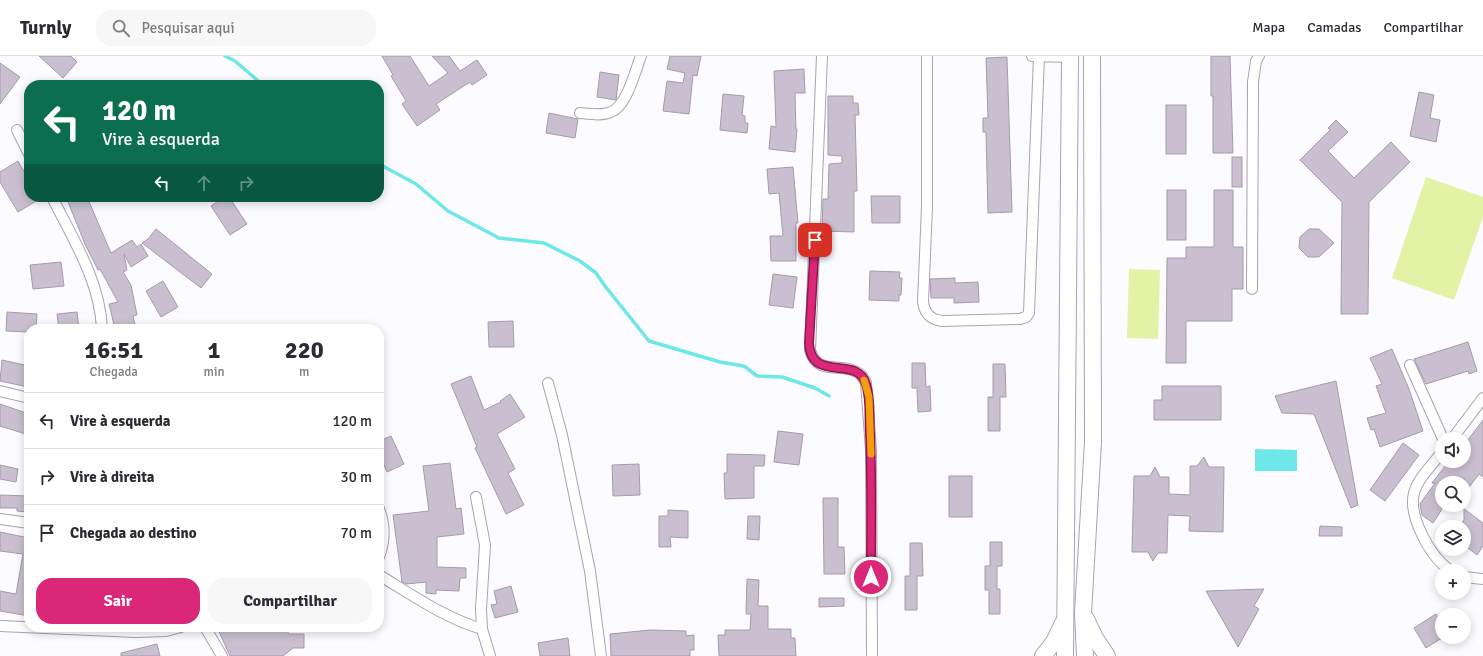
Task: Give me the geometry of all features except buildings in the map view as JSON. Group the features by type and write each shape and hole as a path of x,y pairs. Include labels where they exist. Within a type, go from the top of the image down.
{"main road":[{"path":"1085,656 1083,613 1093,442 1092,56"},
{"path":"1065,656 1070,57"},
{"path":"1083,613 1095,638 1107,656"},
{"path":"1043,656 1054,642 1066,618"}],"street":[{"path":"580,113 606,113 616,109 628,90 641,56"},
{"path":"822,56 810,350 812,358 818,364 851,370 861,375 866,383 869,397 871,450 872,656"},
{"path":"927,56 927,207 922,302 928,316 934,320 942,321 1020,319 1026,317 1029,313 1039,56"},
{"path":"1032,56 1070,57"},
{"path":"1252,288 1253,82 1256,61 1259,56"},
{"path":"17,130 24,144"},
{"path":"55,202 89,270 101,310 102,324"},
{"path":"1410,365 1440,432"},
{"path":"548,383 562,435 590,571 601,656"},
{"path":"0,391 24,397"},
{"path":"1457,432 1483,398"},
{"path":"1435,462 1415,492 1412,507 1415,518 1427,544 1445,564"},
{"path":"476,497 485,545 482,586 482,629 490,656"},
{"path":"0,519 24,522"},
{"path":"384,578 429,606 471,626 482,629"},
{"path":"1471,578 1483,579"},
{"path":"0,626 24,627"},
{"path":"208,632 222,656"}],"green space":[{"path":"1426,177 1483,197 1483,217 1454,300 1392,278"},
{"path":"1129,269 1160,270 1158,339 1127,338"}],"water":[{"path":"1255,449 1297,450 1297,471 1255,471"}],"waterway":[{"path":"225,56 235,61 257,80"},
{"path":"384,167 416,184 448,211 499,238 544,243 580,261 596,273 649,341 720,362 744,366 757,376 782,377 815,388 829,396"}],"slow traffic":[{"path":"864,380 869,397 871,454"}],"route":[{"path":"815,240 809,343 812,358 818,364 851,370 861,375 866,383 869,397 871,450 871,577"}]}
